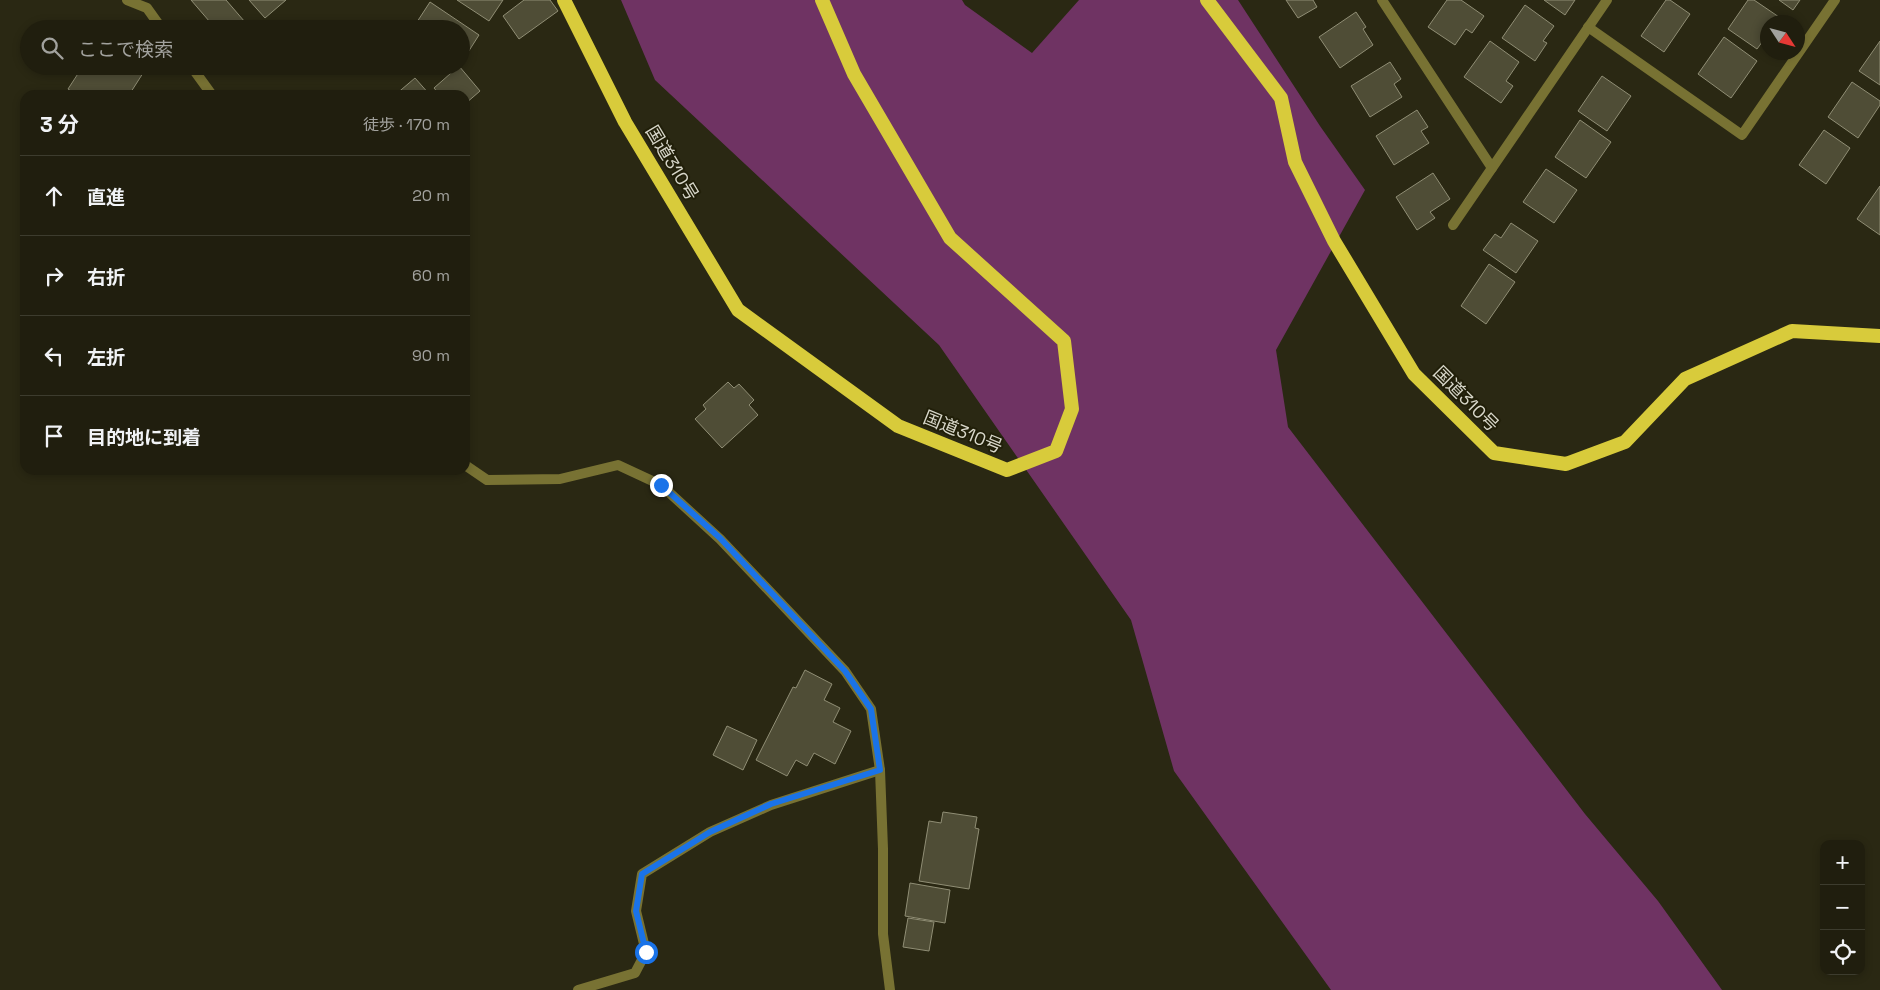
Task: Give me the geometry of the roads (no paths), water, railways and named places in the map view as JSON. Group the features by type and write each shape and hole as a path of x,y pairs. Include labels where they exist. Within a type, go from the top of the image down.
{"highway":[{"name":"国道310号","path":"564,0 625,122 738,310 898,426 1007,470 1056,451 1072,409 1064,341 950,238 854,74 822,0"},
{"name":"国道310号","path":"1208,0 1281,98 1296,162 1334,241 1414,374 1494,453 1566,464 1625,442 1685,379 1792,331 1880,336"}],"street":[{"path":"127,0 146,8 155,20"},
{"path":"1453,224 1607,0"},
{"path":"1588,27 1742,135 1835,0"},
{"path":"1386,2 1492,168"},
{"path":"197,75 208,90"},
{"path":"470,468 487,480 560,479 618,465 661,485 720,538 845,671 871,709 880,770 883,849 883,934 890,990"},
{"path":"578,990 635,973 646,952 636,911 642,874 710,832 771,804 880,770"}]}
